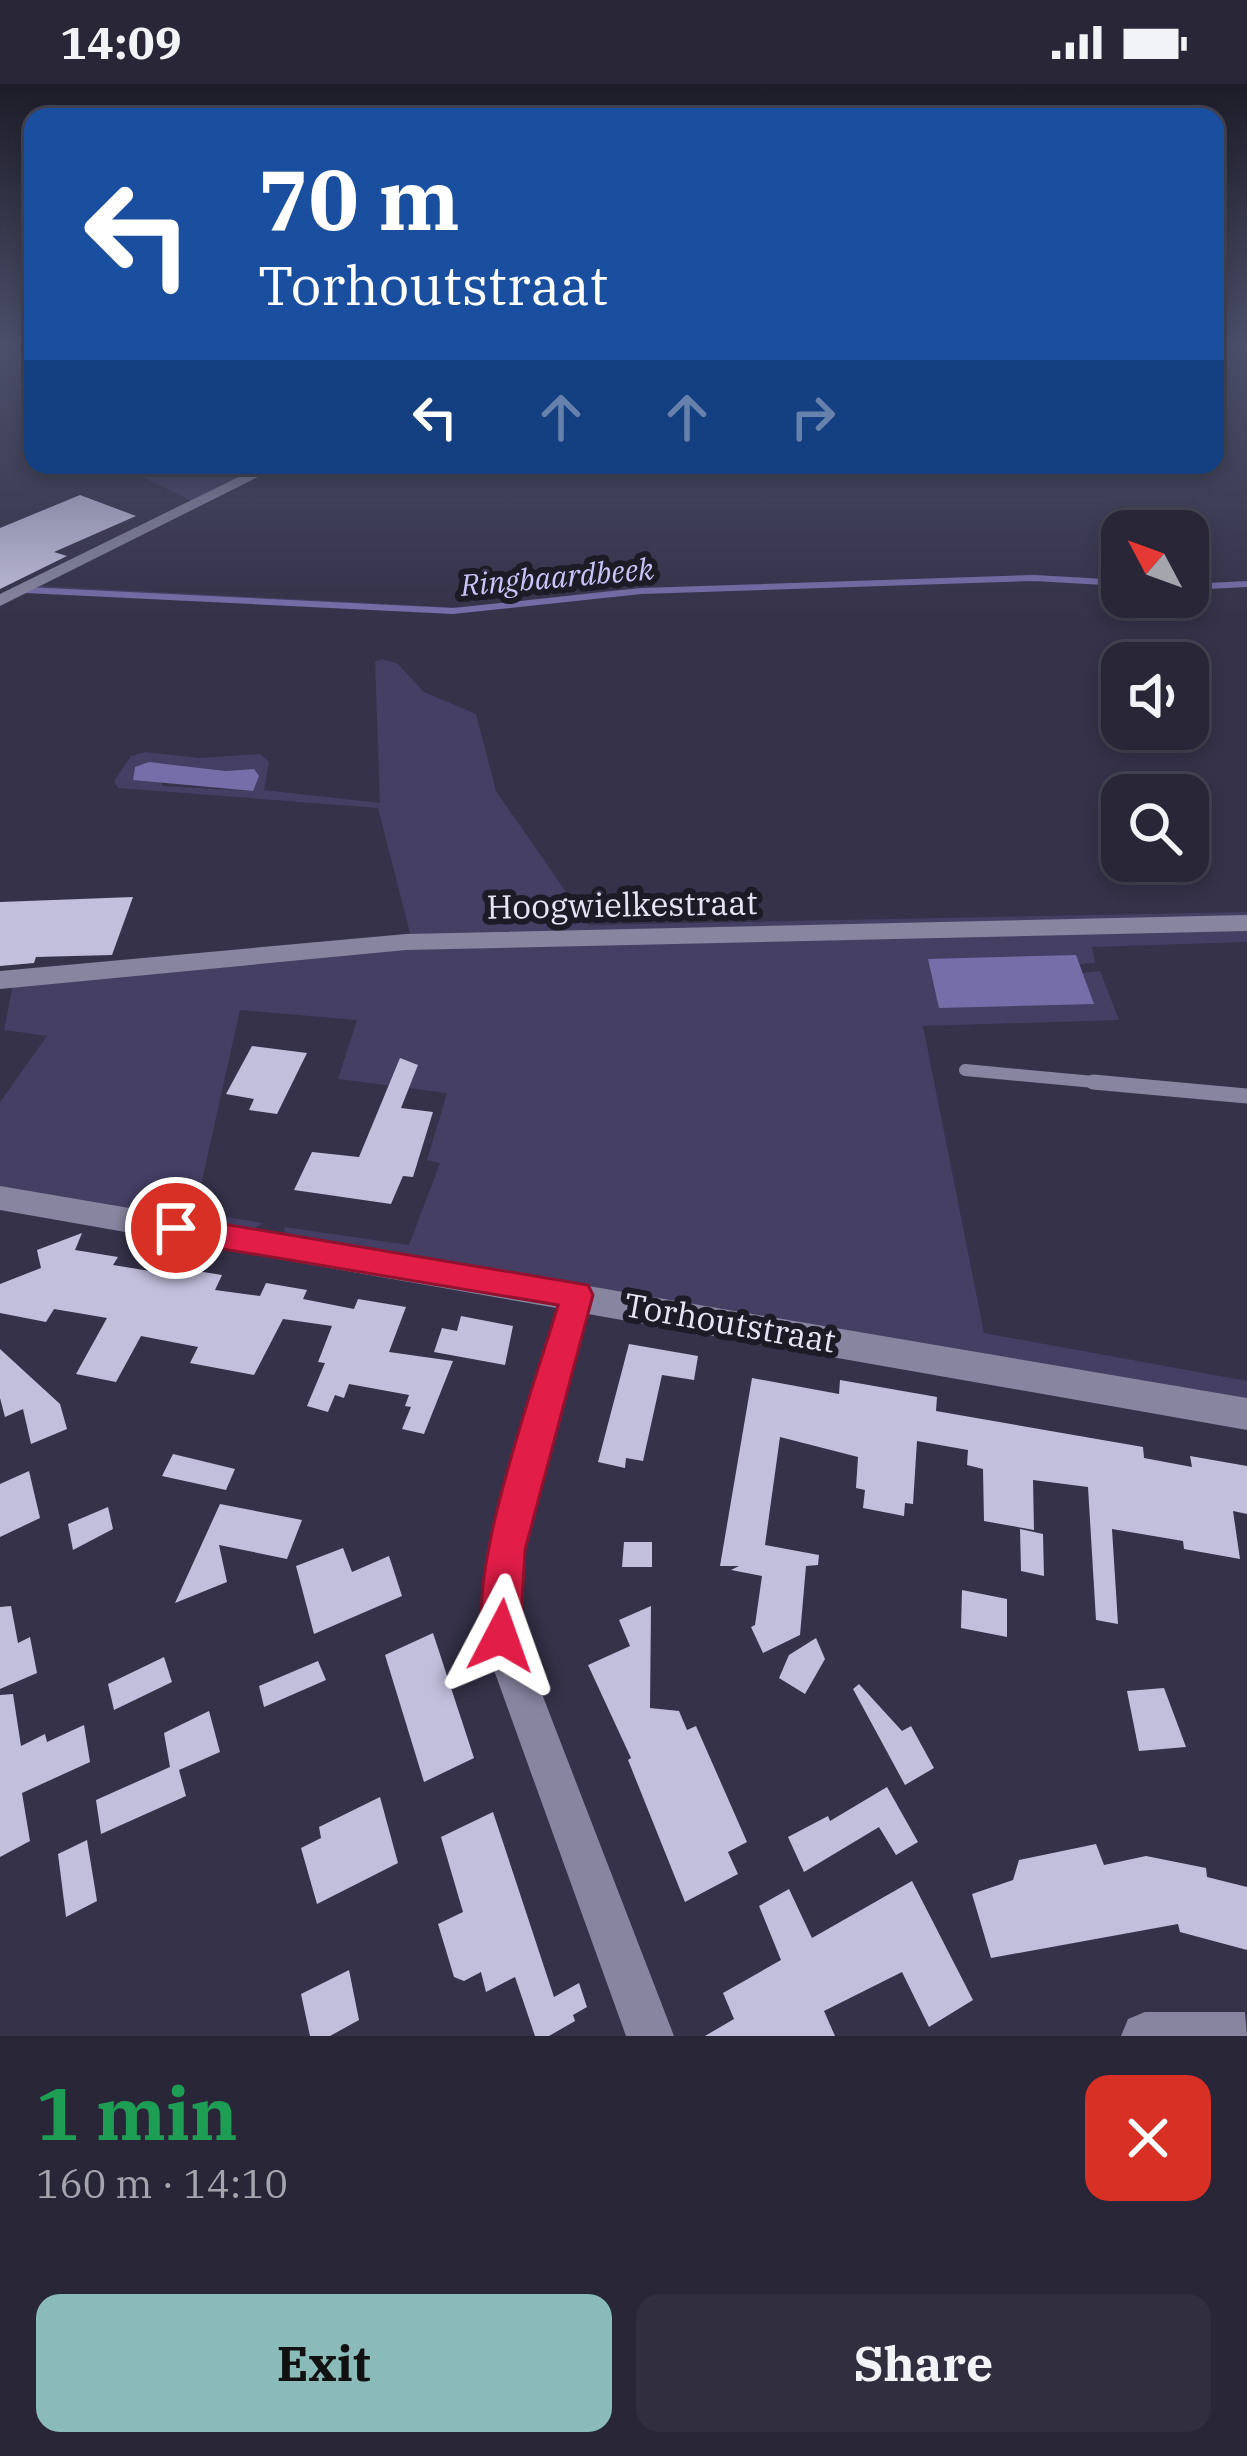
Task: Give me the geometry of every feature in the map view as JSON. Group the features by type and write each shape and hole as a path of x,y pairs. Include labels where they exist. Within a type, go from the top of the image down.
{"street":[{"path":"0,601 257,474"},
{"name":"Hoogwielkestraat","path":"0,980 406,942 1247,923"},
{"name":"Torhoutstraat","path":"0,1198 1247,1414"},
{"path":"577,1295 506,1550 501,1636 650,2036"},
{"path":"1144,2036 1245,2036"}],"lane":[{"path":"965,1070 1247,1096"}],"shaded area":[{"path":"136,474 248,474 192,501"},
{"path":"1030,575 1101,579 1101,584 1035,580 649,592 451,613 30,592 0,608 40,586 465,608 616,590"},
{"path":"375,662 397,663 424,692 476,714 496,791 589,925 1247,912 1247,920 411,937 378,808 118,788 114,781 131,756 145,752 199,758 260,754 269,762 264,790 380,803","holes":["160,763 226,771 253,769 253,791 162,786"]},
{"path":"149,762 226,771 254,769 259,776 253,791 133,780 135,767"},
{"path":"1247,929 1247,942 1092,947 1095,963 1079,964 1075,956 1093,1004 1082,973 1100,971 1119,1020 923,1026 984,1333 1247,1381 1247,1401 402,1259 404,1253 285,1233 284,1227 409,1245 440,1163 427,1160 447,1093 338,1079 357,1020 240,1010 195,1212 263,1223 253,1230 0,1189 0,1102 47,1036 4,1030 13,985 379,949"},
{"path":"1076,955 1094,1004 939,1008 928,959"}],"building":[{"path":"80,495 136,516 54,552 67,556 0,589 0,528"},
{"path":"133,897 112,955 36,957 34,963 0,966 0,902"},
{"path":"252,1046 307,1053 277,1114 249,1110 254,1099 226,1094"},
{"path":"400,1058 418,1065 401,1108 433,1112 413,1177 403,1176 391,1204 294,1190 312,1152 359,1157"},
{"path":"82,1233 75,1250 118,1257 113,1265 187,1277 191,1270 222,1275 215,1290 260,1296 266,1283 307,1290 303,1299 354,1309 358,1299 406,1307 389,1352 453,1361 424,1434 402,1429 411,1407 405,1406 409,1395 349,1384 344,1398 335,1395 328,1412 307,1406 325,1363 318,1362 332,1326 283,1319 254,1375 190,1363 198,1347 141,1336 116,1382 76,1374 107,1318 54,1309 46,1322 0,1313 0,1284 41,1268 37,1250"},
{"path":"461,1316 513,1326 505,1365 434,1352 442,1328 457,1331"},
{"path":"629,1344 698,1356 694,1380 662,1375 643,1461 626,1458 625,1468 598,1462"},
{"path":"0,1349 60,1404 67,1429 31,1444 23,1409 5,1417"},
{"path":"752,1378 839,1394 840,1380 937,1397 936,1411 1143,1447 1144,1458 1192,1467 1190,1456 1247,1466 1247,1514 1233,1511 1240,1559 1184,1549 1183,1541 1112,1529 1118,1624 1096,1620 1088,1487 1033,1480 1034,1530 984,1521 983,1469 967,1465 968,1450 917,1441 913,1504 905,1503 904,1516 863,1508 865,1490 856,1488 858,1457 780,1437 765,1545 819,1555 818,1565 806,1566 800,1635 763,1653 751,1627 762,1576 731,1570 739,1566 720,1566"},
{"path":"173,1454 235,1469 226,1490 162,1476"},
{"path":"29,1471 40,1518 0,1537 0,1484"},
{"path":"220,1504 302,1520 287,1559 219,1545 227,1582 175,1603"},
{"path":"108,1507 113,1529 73,1550 68,1524"},
{"path":"1020,1529 1043,1534 1044,1576 1021,1571"},
{"path":"624,1542 652,1542 652,1567 622,1567"},
{"path":"343,1548 352,1572 389,1556 402,1596 314,1634 296,1566"},
{"path":"962,1590 1007,1599 1007,1637 961,1628"},
{"path":"11,1606 18,1643 30,1637 37,1673 0,1689 0,1607"},
{"path":"651,1606 650,1708 679,1711 687,1730 696,1726 747,1842 728,1852 738,1874 685,1902 631,1758 588,1665 630,1646 619,1620"},
{"path":"433,1633 474,1758 424,1782 385,1655"},
{"path":"816,1638 825,1659 805,1694 779,1678 789,1655"},
{"path":"164,1657 172,1682 114,1710 108,1684"},
{"path":"318,1661 326,1680 264,1707 259,1686"},
{"path":"859,1684 902,1731 911,1726 934,1768 905,1785 853,1689"},
{"path":"1164,1688 1186,1747 1139,1751 1127,1691"},
{"path":"13,1694 21,1746 45,1734 47,1742 84,1725 90,1762 22,1793 30,1841 0,1857 0,1695"},
{"path":"209,1711 220,1752 179,1770 186,1796 101,1834 96,1800 170,1767 164,1733"},
{"path":"887,1787 918,1842 896,1855 879,1827 804,1872 788,1837 828,1816 830,1821"},
{"path":"380,1797 398,1863 317,1904 301,1848 321,1838 319,1827"},
{"path":"493,1812 554,1997 579,1983 587,2007 573,2015 575,2021 549,2036 535,2036 515,1977 486,1992 481,1972 464,1981 454,1977 438,1924 463,1912 441,1837"},
{"path":"87,1840 97,1901 66,1917 58,1854"},
{"path":"1096,1844 1104,1865 1146,1856 1206,1868 1207,1877 1247,1887 1247,1950 1180,1932 1178,1924 991,1958 972,1894 1013,1880 1019,1860"},
{"path":"912,1881 973,2000 929,2027 902,1972 824,2011 835,2036 705,2036 734,2019 723,1993 781,1960 759,1906 789,1889 812,1938"},
{"path":"349,1970 359,2020 330,2036 310,2036 301,1994"}],"waterway":[{"name":"Ringbaardbeek","path":"26,590 453,611 641,591 1034,578 1101,582"},
{"name":"Ringbaardbeek","path":"1209,586 1247,584"}],"route":[{"path":"176,1228 577,1295 506,1550 501,1636"}]}
